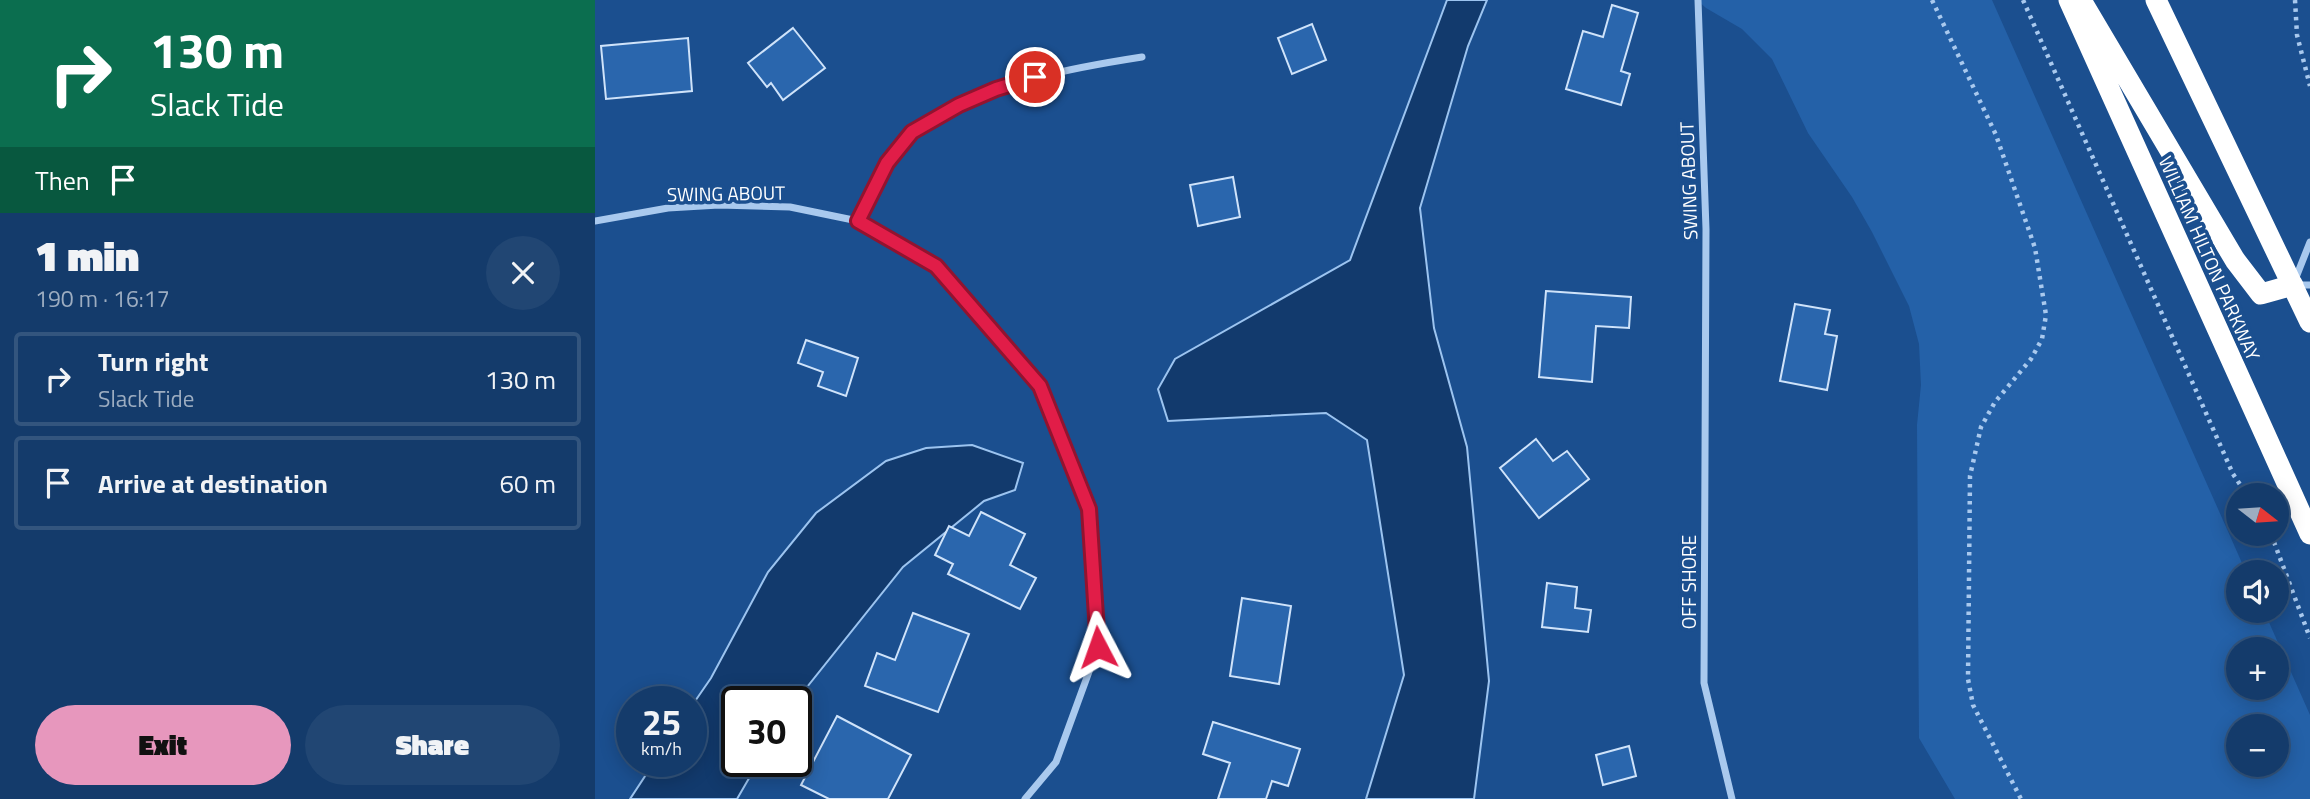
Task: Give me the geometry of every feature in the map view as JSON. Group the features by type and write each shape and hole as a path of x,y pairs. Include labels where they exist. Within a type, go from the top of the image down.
{"highway":[{"name":"WILLIAM HILTON PARKWAY","path":"2069,0 2310,534"},
{"path":"2081,0 2235,260 2261,294 2301,285"},
{"path":"2156,0 2301,285 2310,321"}],"street":[{"name":"SWING ABOUT","path":"1698,0 1706,229 1705,361"},
{"path":"858,221 887,163 902,141 923,125 996,89 1069,69 1142,57"},
{"name":"SWING ABOUT","path":"595,220 668,208 719,205 790,207 858,221 936,266 1040,386 1089,509 1098,647 1056,762 1025,799"},
{"path":"2301,285 2310,242"},
{"name":"OFF SHORE","path":"1705,361 1704,683 1732,799"}],"path":[{"path":"1932,0 1996,135 2035,248 2046,315 2042,339 2031,359 1995,402 1980,427 1971,476 1968,679 1973,705 2021,799"},
{"path":"2023,0 2239,483"},
{"path":"2295,0 2297,35 2310,86"},
{"path":"2276,546 2310,638"}],"shaded area":[{"path":"1447,0 1487,0 1468,46 1420,208 1434,328 1467,447 1489,681 1474,799 1366,799 1404,675 1367,440 1326,413 1168,421 1158,389 1175,359 1350,260"},
{"path":"1697,0 1992,0 2226,527 2226,546 2234,546 2241,560 2226,560 2226,623 2269,623 2276,637 2226,637 2226,700 2289,700 2289,668 2310,715 2310,799 1955,799 1919,738 1917,425 1921,385 1919,344 1909,306 1852,197 1808,133 1772,59 1742,29"},
{"path":"972,445 1023,463 1015,490 984,501 903,567 808,686 721,686 721,777 750,777 737,799 630,799 644,777 707,777 705,686 768,572 816,513 886,461 926,448"}],"building":[{"path":"1612,5 1638,13 1621,71 1630,74 1621,105 1566,89 1583,31 1603,37"},
{"path":"1312,24 1326,60 1292,74 1278,38"},
{"path":"793,28 825,68 783,100 771,83 767,87 748,63"},
{"path":"688,38 692,91 606,99 601,46"},
{"path":"1233,177 1240,217 1198,226 1190,185"},
{"path":"1546,291 1631,297 1629,328 1596,326 1592,382 1539,377"},
{"path":"1795,304 1830,310 1825,334 1837,336 1827,390 1780,381"},
{"path":"806,340 858,358 846,396 818,386 823,372 798,363"},
{"path":"1536,439 1553,461 1567,451 1589,479 1539,518 1500,468"},
{"path":"981,512 1025,534 1010,565 1036,578 1020,609 948,574 953,564 935,555 949,526 969,536"},
{"path":"1547,583 1577,587 1575,608 1591,610 1588,632 1542,627"},
{"path":"1242,598 1291,606 1279,684 1230,676"},
{"path":"913,613 969,634 938,712 865,686 877,653 895,660"},
{"path":"837,716 911,755 888,799 829,799 801,785 805,777 812,777 812,764"},
{"path":"1213,722 1300,749 1288,786 1272,781 1266,799 1218,799 1230,763 1203,754"},
{"path":"1629,746 1636,776 1603,785 1596,755"}],"route":[{"path":"1035,77 996,89 959,105 912,132 902,141 887,163 858,221 936,266 1040,386 1089,509 1098,647"}]}
